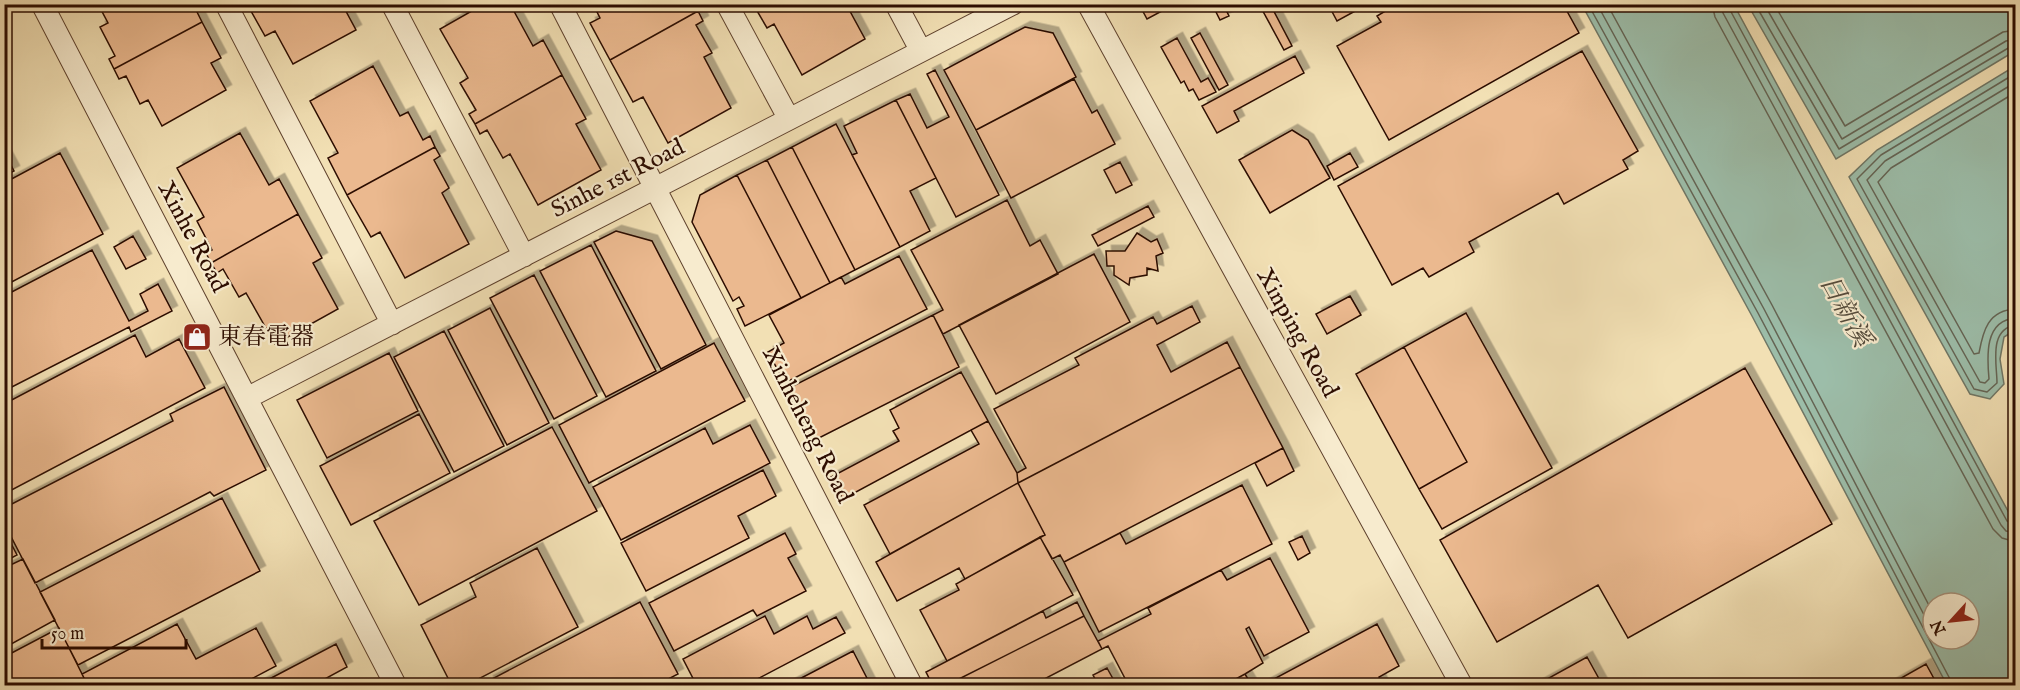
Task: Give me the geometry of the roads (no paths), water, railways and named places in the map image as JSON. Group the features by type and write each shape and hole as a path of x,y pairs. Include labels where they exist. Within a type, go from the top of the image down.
{"street":[{"name":"Xinhe Road","path":"42,4 396,686"},
{"path":"226,4 392,324"},
{"path":"392,4 524,256"},
{"name":"Xinheheng Road","path":"560,4 912,686"},
{"path":"727,4 789,120"},
{"path":"896,4 921,51"},
{"name":"Sinhe 1st Road","path":"247,398 1012,4"},
{"name":"Xinping Road","path":"1088,4 1462,686"}],"water":[{"name":"日新溪","path":"1582,5 1734,5 2015,524 2015,685 1947,685 1929,651 1981,651 1981,591 1921,591 1921,636 1752,316"},
{"path":"1748,5 2015,5 2015,51 1836,159"},
{"path":"2015,66 2015,330 2004,337 2000,359 2004,384 1990,399 1970,394 1849,177 1877,150"}],"place":[{"name":"東春電器","path":"197,337"}]}
